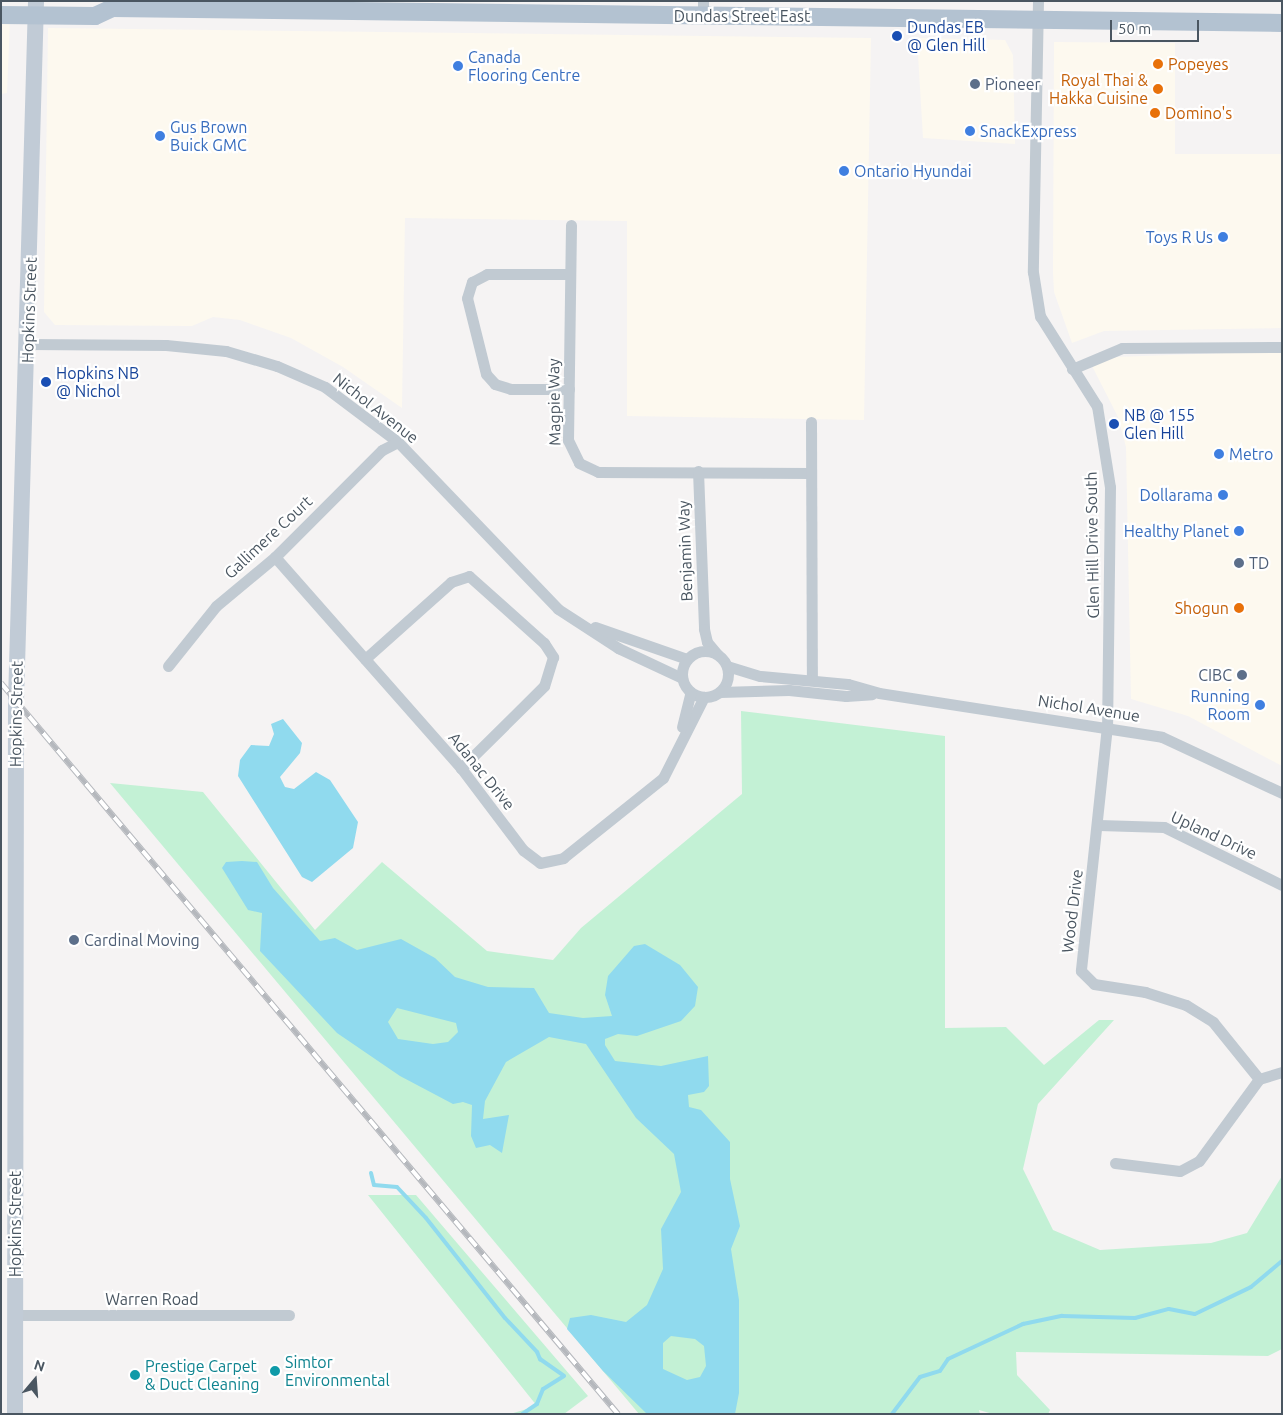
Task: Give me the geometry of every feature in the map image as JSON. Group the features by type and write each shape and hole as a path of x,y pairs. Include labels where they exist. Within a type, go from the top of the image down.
{"main road":[{"name":"Dundas Street East","path":"1,15 35,8 94,16 106,5 703,8 1038,20 1282,23"},
{"name":"Hopkins Street","path":"14,1414 16,700 28,344 35,8"}],"street":[{"name":"Glen Hill Drive South","path":"1038,1 1033,272 1040,316 1097,406 1110,487 1107,726"},
{"name":"Magpie Way","path":"571,225 569,446 584,467 598,472 810,473"},
{"path":"569,389 511,389 495,384 486,374 467,298 472,282 487,274 570,274"},
{"name":"Nichol Avenue","path":"28,344 166,345 226,351 277,366 325,387 398,442 558,608 582,622 618,648 682,678"},
{"path":"1072,369 1122,348 1282,347"},
{"path":"811,422 812,679"},
{"name":"Gallimere Court","path":"168,666 216,606 275,557 382,450 398,442"},
{"name":"Benjamin Way","path":"698,471 704,629 707,642 717,654"},
{"name":"Adanac Drive","path":"275,557 461,768 523,850 540,863 563,858 663,778 704,697"},
{"path":"366,659 451,582 469,576 544,643 553,657 544,686 461,768"},
{"name":"Nichol Avenue","path":"582,622 691,656"},
{"name":"Benjamin Way","path":"691,656 704,629"},
{"path":"708,651 717,654 727,666 728,680 720,692 704,697 691,692 682,678 691,656 708,651"},
{"name":"Nichol Avenue","path":"727,666 760,676 812,679 848,684 879,693 1107,726 1162,737 1282,793"},
{"name":"Nichol Avenue","path":"720,692 789,690 846,696 879,693"},
{"name":"Adanac Drive","path":"679,744 691,692"},
{"name":"Wood Drive","path":"1107,726 1099,825 1081,972 1094,984 1146,992 1186,1005 1213,1022 1259,1079"},
{"name":"Upland Drive","path":"1099,825 1164,827 1282,885"},
{"path":"1115,1163 1180,1171 1199,1161 1259,1079 1282,1072"},
{"name":"Warren Road","path":"15,1315 289,1315"}],"shaded area":[{"path":"1,20 10,20 7,93 1,94"},
{"path":"48,28 871,38 864,420 627,416 627,221 405,218 402,408 343,367 291,338 240,320 213,317 192,326 55,325 44,312"},
{"path":"917,38 1005,40 1013,55 1015,144 923,138"},
{"path":"1054,42 1175,43 1175,154 1282,154 1282,328 1104,331 1072,343 1054,292"},
{"path":"1282,351 1282,766 1188,716 1131,699 1126,447 1118,417 1091,364 1116,357"}],"green space":[{"path":"741,711 945,736 945,1028 1006,1027 1044,1065 1099,1020 1114,1020 1038,1104 1023,1169 1053,1230 1100,1250 1211,1243 1247,1233 1282,1176 1282,1349 1268,1356 1016,1352 1017,1375 1050,1410 1048,1414 993,1414 979,1410 980,1414 639,1414 110,783 203,792 315,930 382,862 487,951 553,960 581,928 742,794"},
{"path":"368,1195 416,1195 588,1396 564,1414 510,1414 537,1406"}],"water":[{"path":"283,719 302,743 300,753 280,777 285,787 294,789 316,772 330,780 358,822 353,848 312,882 302,877 238,776 240,760 251,745 269,746 274,734 271,724"},
{"path":"226,862 257,862 273,888 320,941 335,938 357,950 401,939 435,958 455,977 488,987 534,988 549,1013 583,1018 612,1016 605,995 608,976 634,946 645,944 680,965 698,987 695,1006 681,1021 637,1036 618,1034 605,1039 605,1045 615,1061 661,1066 708,1056 709,1086 704,1092 688,1095 689,1107 701,1110 730,1142 730,1179 740,1226 731,1249 739,1300 739,1393 735,1414 647,1414 603,1371 567,1329 570,1318 591,1315 626,1322 647,1305 663,1269 661,1229 681,1192 674,1154 636,1118 586,1044 549,1037 506,1062 485,1101 483,1119 509,1115 502,1153 490,1145 476,1148 471,1136 472,1105 463,1102 453,1104 400,1076 337,1033 260,951 262,913 248,910 222,868","holes":["397,1008 456,1023 458,1032 448,1042 433,1044 398,1039 388,1022","671,1336 695,1339 704,1346 706,1366 700,1377 687,1380 663,1369 663,1343"]}],"waterway":[{"path":"371,1173 374,1185 397,1187 426,1218 505,1318 537,1352 540,1359 564,1376 543,1389 537,1404 522,1414"},
{"path":"892,1414 920,1377 940,1371 948,1359 1023,1324 1062,1316 1135,1318 1169,1309 1195,1314 1251,1287 1282,1261"}],"railway":[{"path":"1,683 618,1414"}],"place":[{"name":"Dundas EB @ Glen Hill","path":"897,36"},
{"name":"Popeyes","path":"1158,64"},
{"name":"Canada Flooring Centre","path":"458,66"},
{"name":"Pioneer","path":"975,84"},
{"name":"Royal Thai & Hakka Cuisine","path":"1158,89"},
{"name":"Domino's","path":"1155,113"},
{"name":"SnackExpress","path":"970,131"},
{"name":"Gus Brown Buick GMC","path":"160,136"},
{"name":"Ontario Hyundai","path":"844,171"},
{"name":"Toys R Us","path":"1223,237"},
{"name":"Hopkins NB @ Nichol","path":"46,382"},
{"name":"NB @ 155 Glen Hill","path":"1114,424"},
{"name":"Metro","path":"1219,454"},
{"name":"Dollarama","path":"1223,495"},
{"name":"Healthy Planet","path":"1239,531"},
{"name":"TD","path":"1239,563"},
{"name":"Shogun","path":"1239,608"},
{"name":"CIBC","path":"1242,675"},
{"name":"Running Room","path":"1260,705"},
{"name":"Cardinal Moving","path":"74,940"},
{"name":"Simtor Environmental","path":"275,1371"},
{"name":"Prestige Carpet & Duct Cleaning","path":"135,1375"}]}
